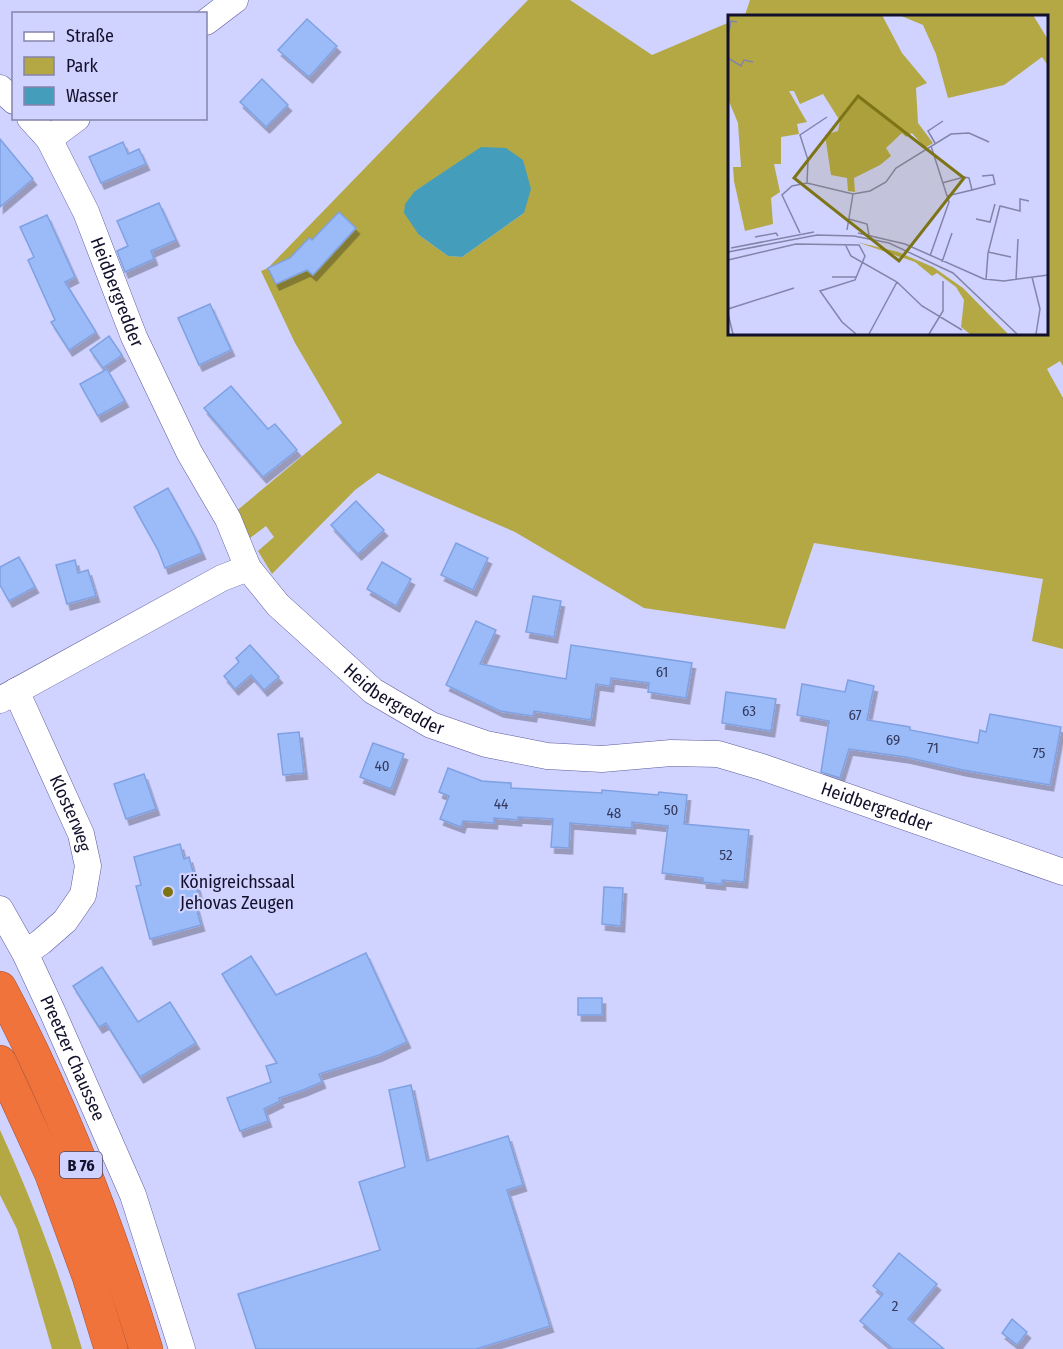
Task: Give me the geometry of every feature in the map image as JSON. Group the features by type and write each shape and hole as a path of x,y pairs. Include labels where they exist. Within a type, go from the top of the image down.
{"highway":[{"name":"Preetzer Chaussee","path":"0,988 22,1030 79,1160 120,1266 146,1349"},
{"name":"B 76","path":"0,1062 51,1173 89,1277 111,1349"}],"street":[{"path":"207,21 236,0"},
{"path":"0,88 12,99"},
{"name":"Heidbergredder","path":"32,120 49,139 86,212 134,337 189,452 228,519 248,568 278,605 373,691 431,725 486,744 547,756 602,759 670,753 718,754 762,767 1063,872"},
{"path":"49,139 74,120"},
{"name":"Klosterweg","path":"25,953 65,921 83,895 88,866 81,834 8,695 222,578 248,568"},
{"name":"Preetzer Chaussee","path":"0,909 25,953 53,1013 133,1195 182,1349"}],"green space":[{"path":"528,0 570,0 652,55 728,23 728,334 1048,334 1048,15 745,15 750,0 1063,0 1063,366 1060,361 1047,369 1063,398 1063,649 1032,641 1043,579 814,543 785,629 644,608 515,532 378,473 355,490 272,574 258,551 274,537 266,526 250,538 234,513 342,423 295,343 261,271 268,268","holes":["439,176 524,213 462,257 448,256 419,235 415,191","339,212 356,228 313,275 307,270 276,284 268,268 293,257 309,238 312,240"]},
{"path":"0,1130 45,1238 82,1349 52,1349 17,1229 0,1195"}],"water":[{"path":"481,147 506,148 523,160 531,189 524,213 462,257 448,256 419,235 404,213 405,204 415,191"}],"building":[{"path":"307,19 337,46 309,77 278,50"},
{"path":"262,79 288,105 266,127 240,102"},
{"path":"0,139 33,179 0,207"},
{"path":"123,142 128,154 139,149 146,164 101,183 89,157"},
{"path":"159,203 176,240 151,251 154,259 125,272 117,251 128,246 117,221"},
{"path":"339,212 356,228 313,275 307,270 276,284 268,268 290,258 309,238 312,240"},
{"path":"47,215 75,277 65,282 96,332 69,350 51,322 55,320 28,260 34,257 20,227"},
{"path":"210,304 231,350 199,365 178,318"},
{"path":"109,336 122,355 103,368 90,350"},
{"path":"107,369 125,401 98,416 80,384"},
{"path":"231,386 268,429 275,424 297,450 263,477 204,408"},
{"path":"168,488 202,553 165,568 158,550 134,507"},
{"path":"356,501 384,530 358,554 331,525"},
{"path":"456,543 488,558 473,590 441,575"},
{"path":"19,557 35,587 9,601 0,585 0,567"},
{"path":"75,560 78,573 88,570 96,596 67,604 56,565"},
{"path":"382,562 411,579 396,606 367,589"},
{"path":"533,596 561,601 554,637 526,632"},
{"path":"476,621 496,630 480,664 566,679 571,645 692,663 686,698 648,692 649,683 611,678 610,686 596,684 591,720 534,711 533,716 500,711 446,685"},
{"path":"250,645 279,677 264,690 251,675 235,689 224,676 239,662 236,658"},
{"path":"848,680 874,686 867,720 910,727 910,730 978,743 980,730 986,732 990,714 1061,727 1050,785 963,770 906,757 849,749 840,778 821,772 829,721 797,715 802,684 845,692"},
{"path":"726,692 776,699 771,731 722,723"},
{"path":"299,732 304,773 283,775 278,734"},
{"path":"373,743 404,754 391,789 360,777"},
{"path":"448,768 482,781 511,783 511,788 602,793 602,790 658,795 659,792 687,795 684,824 749,830 744,882 722,880 722,884 703,882 703,878 662,873 668,826 632,822 632,828 570,823 569,848 551,847 553,819 494,818 494,823 463,821 461,827 440,819 449,796 439,792"},
{"path":"144,774 156,809 126,819 114,784"},
{"name":"Königreichssaal Jehovas Zeugen","path":"180,844 184,859 189,857 200,898 194,900 201,925 150,939 136,886 141,885 134,857"},
{"path":"604,887 623,888 621,926 602,924"},
{"path":"366,953 407,1042 379,1055 319,1074 322,1082 279,1098 280,1101 264,1109 268,1121 240,1131 227,1098 271,1082 266,1066 277,1063 222,974 251,956 276,995"},
{"path":"102,967 138,1022 170,1002 196,1043 140,1077 106,1023 99,1027 73,986"},
{"path":"578,998 602,998 602,1015 578,1015"},
{"path":"411,1085 427,1161 508,1136 523,1185 507,1190 550,1326 476,1349 256,1349 238,1294 380,1250 359,1182 405,1167 389,1090"},
{"path":"899,1253 937,1284 908,1319 944,1349 893,1349 860,1321 883,1294 873,1286"},
{"path":"1012,1319 1027,1332 1017,1345 1002,1333"}],"place":[{"name":"Königreichssaal Jehovas Zeugen","path":"168,892"}]}
